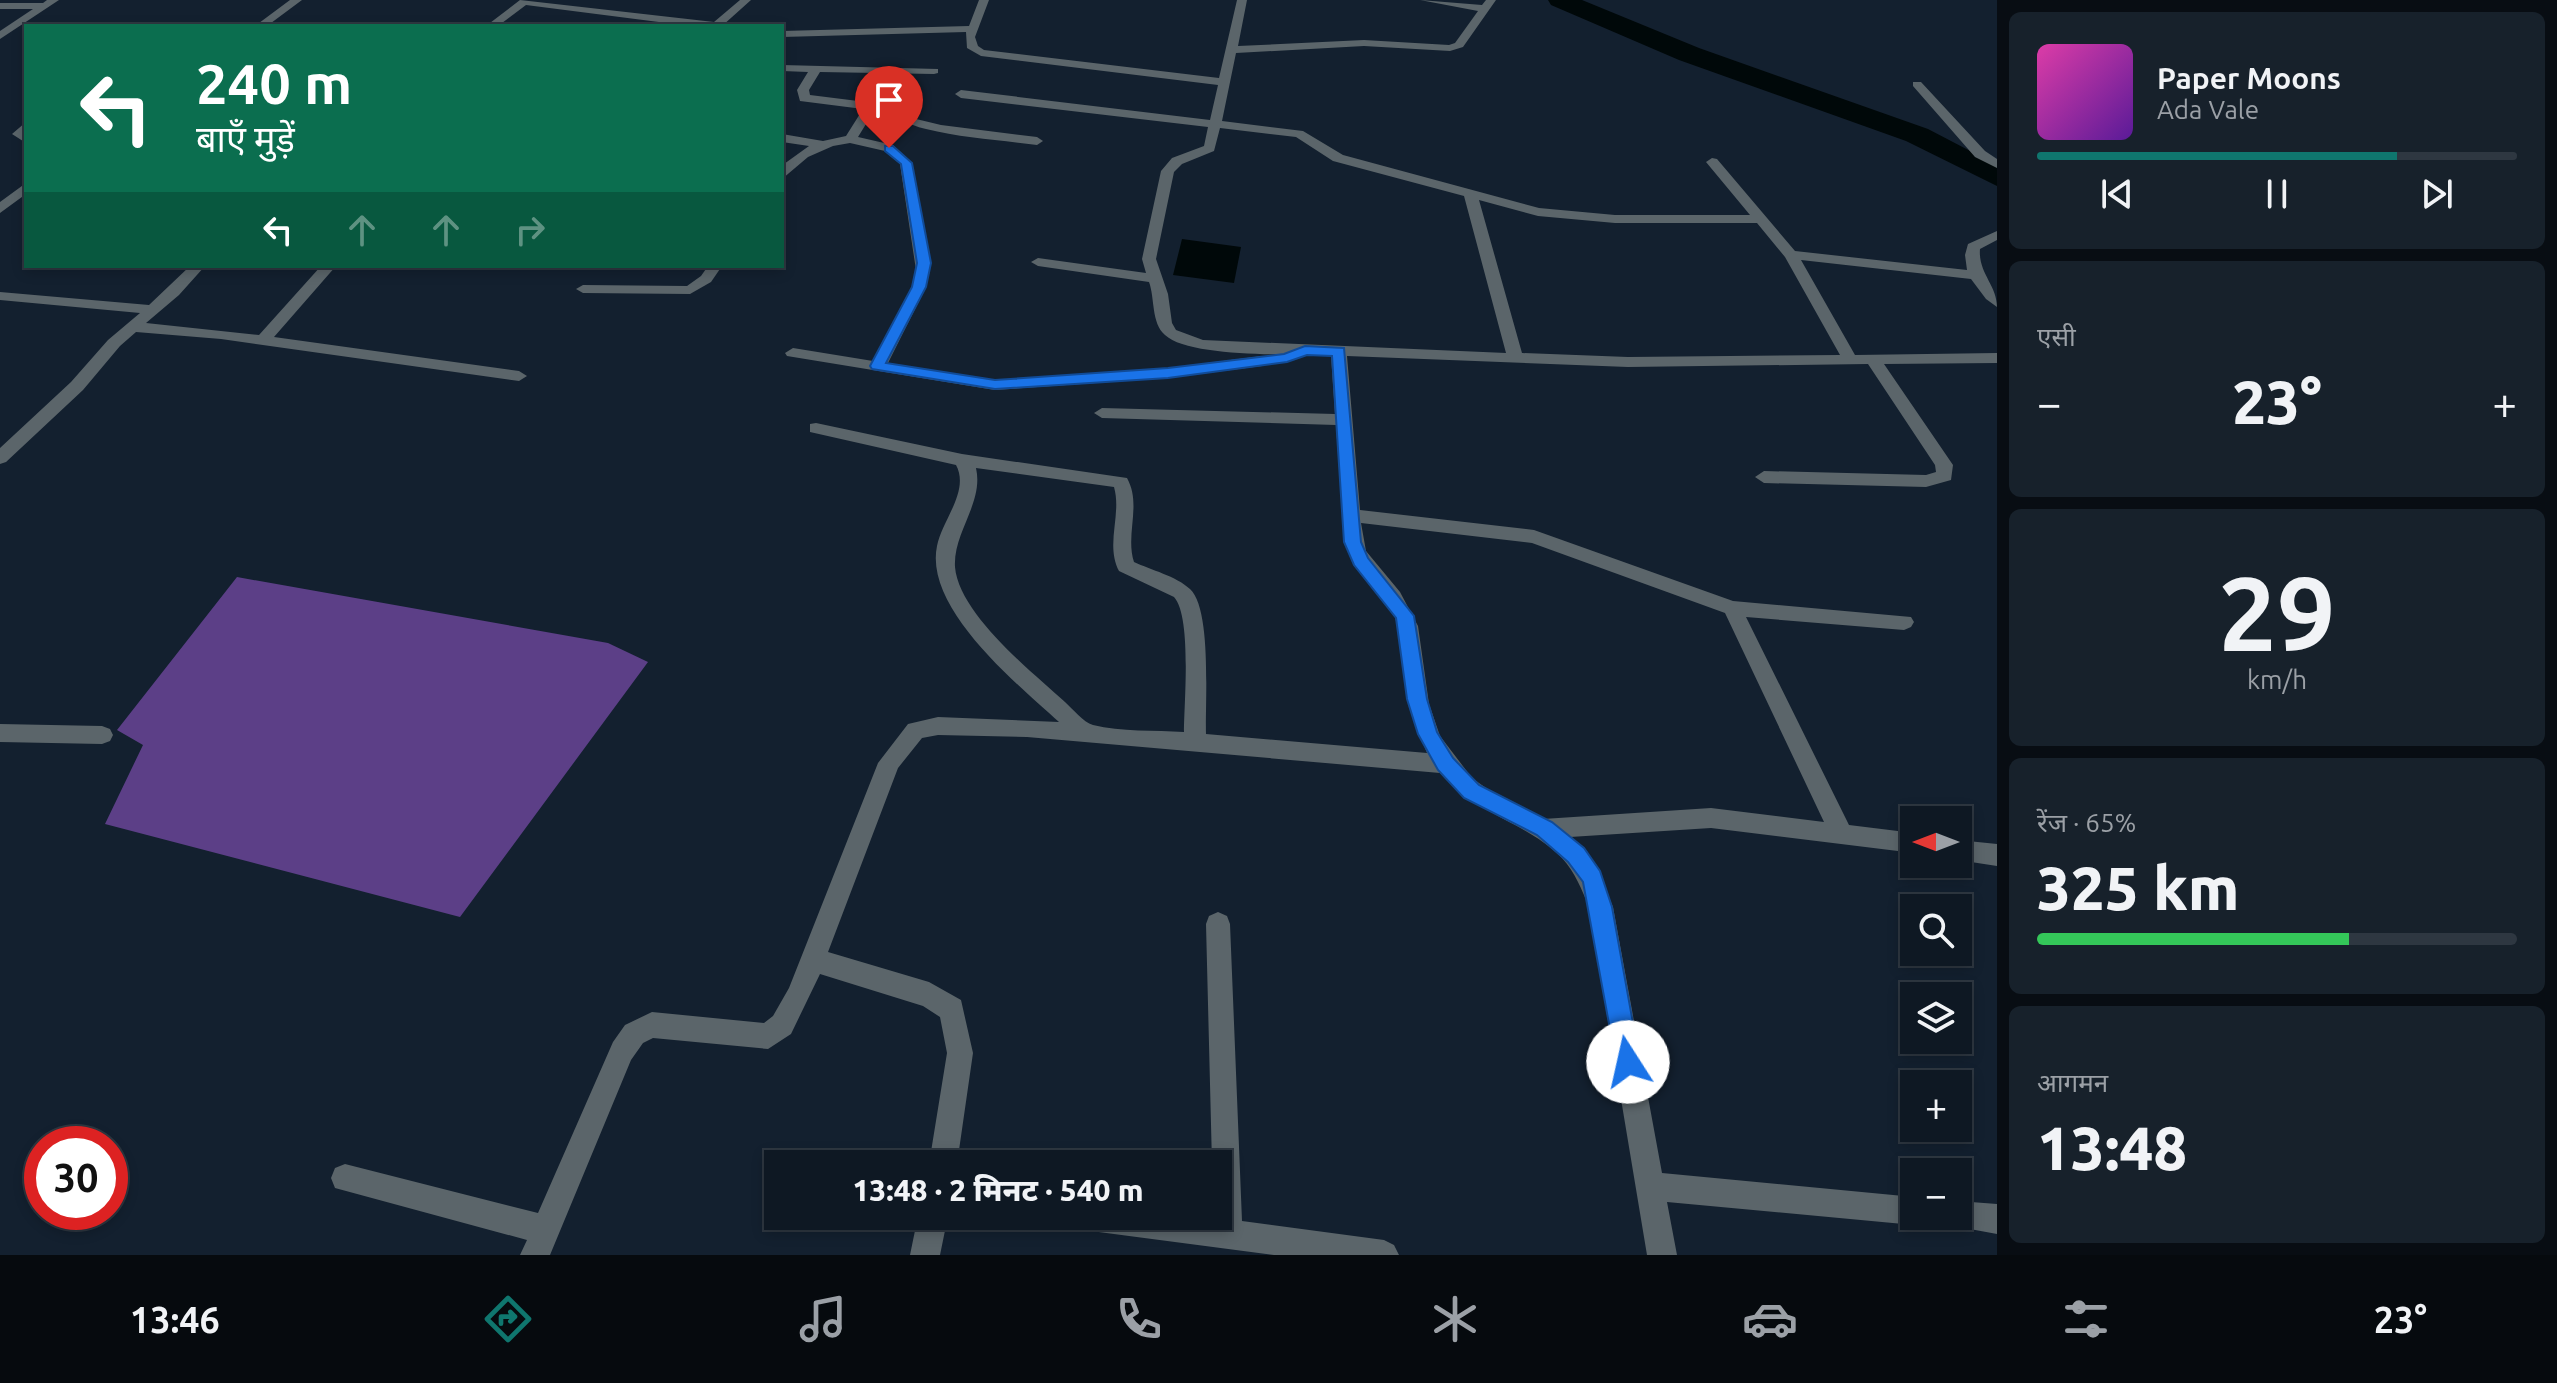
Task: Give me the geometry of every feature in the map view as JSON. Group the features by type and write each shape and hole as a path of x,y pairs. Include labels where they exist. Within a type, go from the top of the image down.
{"street":[{"path":"263,24 297,0"},
{"path":"718,24 746,0"},
{"path":"984,0 970,37 973,48 991,56 1225,82"},
{"path":"1242,0 1210,148 1177,161 1168,171 1149,259 1163,302 1164,323 1171,333 1186,341 1232,349 1628,362 1997,358"},
{"path":"1425,0 1488,4"},
{"path":"494,24 526,1 701,24"},
{"path":"0,6 50,3"},
{"path":"0,36 50,3"},
{"path":"1231,50 1364,43 1450,48 1459,45 1488,4"},
{"path":"784,34 973,29"},
{"path":"784,68 934,71"},
{"path":"816,69 803,90 804,98 898,112 908,121 928,126 1037,141"},
{"path":"1917,84 1980,154 1997,164"},
{"path":"961,94 1299,134 1338,158 1538,212 1590,217 1762,219"},
{"path":"850,139 871,106"},
{"path":"784,139 821,144 850,139 889,148 906,163 924,263 919,287 878,366"},
{"path":"784,172 821,144"},
{"path":"1712,162 1791,255 1861,358 1944,465 1945,476 1926,481 1764,477"},
{"path":"0,186 24,187"},
{"path":"0,209 24,189"},
{"path":"1471,196 1515,357"},
{"path":"1997,235 1973,247 1971,258 1976,275 1997,302"},
{"path":"1791,255 1976,275"},
{"path":"1038,262 1154,278"},
{"path":"0,458 196,268"},
{"path":"262,341 327,268"},
{"path":"583,289 690,290 706,279 714,268"},
{"path":"0,296 153,310"},
{"path":"133,327 519,376"},
{"path":"793,353 995,385 1168,373 1287,358 1305,351"},
{"path":"1339,351 1349,515 1360,561 1405,616 1417,699 1428,734 1446,764 1471,792 1545,828 1576,855 1593,878 1601,907 1662,1255"},
{"path":"1102,413 1343,420"},
{"path":"816,428 962,460 1121,482 1124,495 1119,544 1126,566 1181,592 1192,611 1195,742"},
{"path":"962,460 970,473 944,558 955,595 980,632 1085,733"},
{"path":"1349,515 1534,537 1732,608 1904,622"},
{"path":"1732,608 1841,833"},
{"path":"345,1178 540,1242 622,1051 634,1034 652,1025 768,1036 782,1025 799,996 889,763 916,730 938,726 1085,733 1446,764"},
{"path":"0,733 102,735"},
{"path":"1545,828 1711,818 1900,841"},
{"path":"1972,852 1997,855"},
{"path":"1218,924 1228,1234"},
{"path":"813,960 929,995 952,1009 960,1053 945,1150"},
{"path":"1650,1186 1900,1210"},
{"path":"1972,1216 1997,1219"},
{"path":"925,1255 930,1230"},
{"path":"1198,1230 1384,1255"}],"shaded area":[{"path":"1182,239 1241,247 1234,283 1173,275"},
{"path":"237,577 608,643 648,662 460,917 105,824 143,745 117,730"}],"waterway":[{"path":"1560,0 1689,54 1917,135 1997,177"}],"route":[{"path":"889,148 906,163 924,263 919,287 878,366 995,385 1043,379 1168,373 1211,365 1287,358 1305,351 1339,351 1353,542 1360,561 1405,616 1411,636 1417,699 1428,734 1446,764 1471,792 1545,828 1576,855 1593,878 1601,907 1628,1062"}]}
